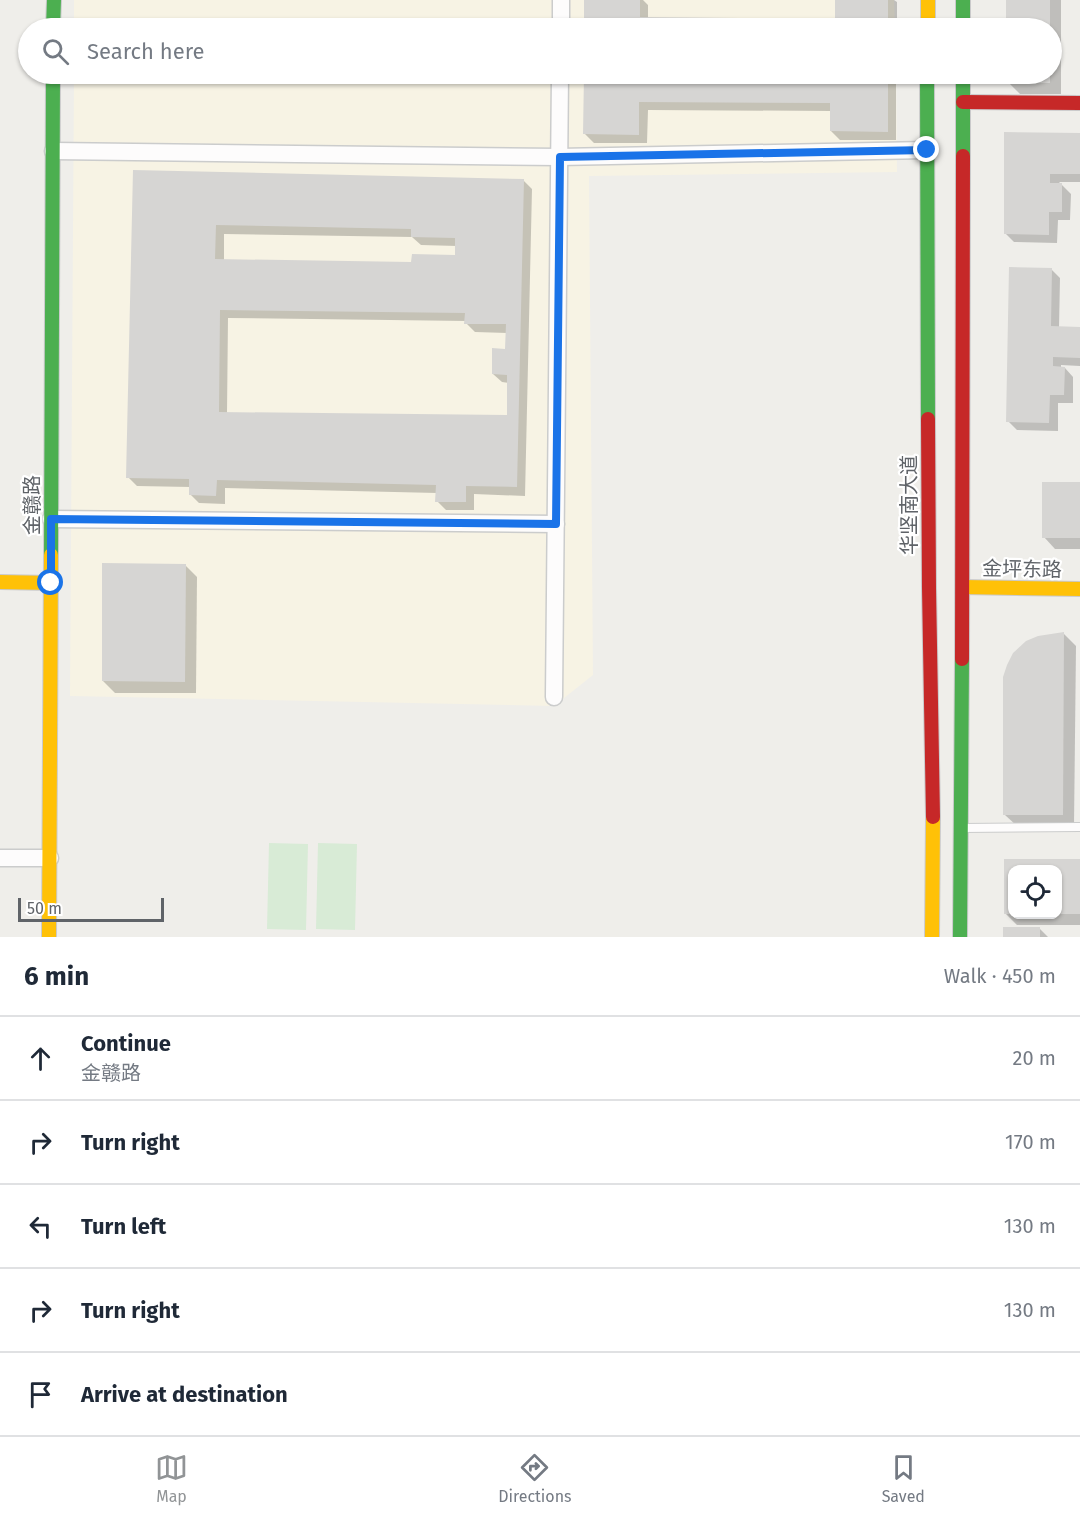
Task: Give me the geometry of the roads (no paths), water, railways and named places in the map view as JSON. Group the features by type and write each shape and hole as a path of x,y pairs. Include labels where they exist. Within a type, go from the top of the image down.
{"main road":[{"path":"53,18 54,0"},
{"path":"928,0 928,18"},
{"path":"963,0 963,18"},
{"name":"金赣路","path":"49,937 53,84"},
{"name":"华坚南大道","path":"927,84 932,937"},
{"path":"960,937 963,84"},
{"path":"963,102 1080,103"},
{"path":"0,582 51,583"},
{"name":"金坪东路","path":"963,587 1080,589"}],"street":[{"path":"561,0 561,18"},
{"path":"554,697 560,84"},
{"path":"53,151 560,157 927,150"},
{"path":"51,519 556,524"},
{"path":"0,858 50,858"}],"lane":[{"path":"961,828 1080,827"}]}
